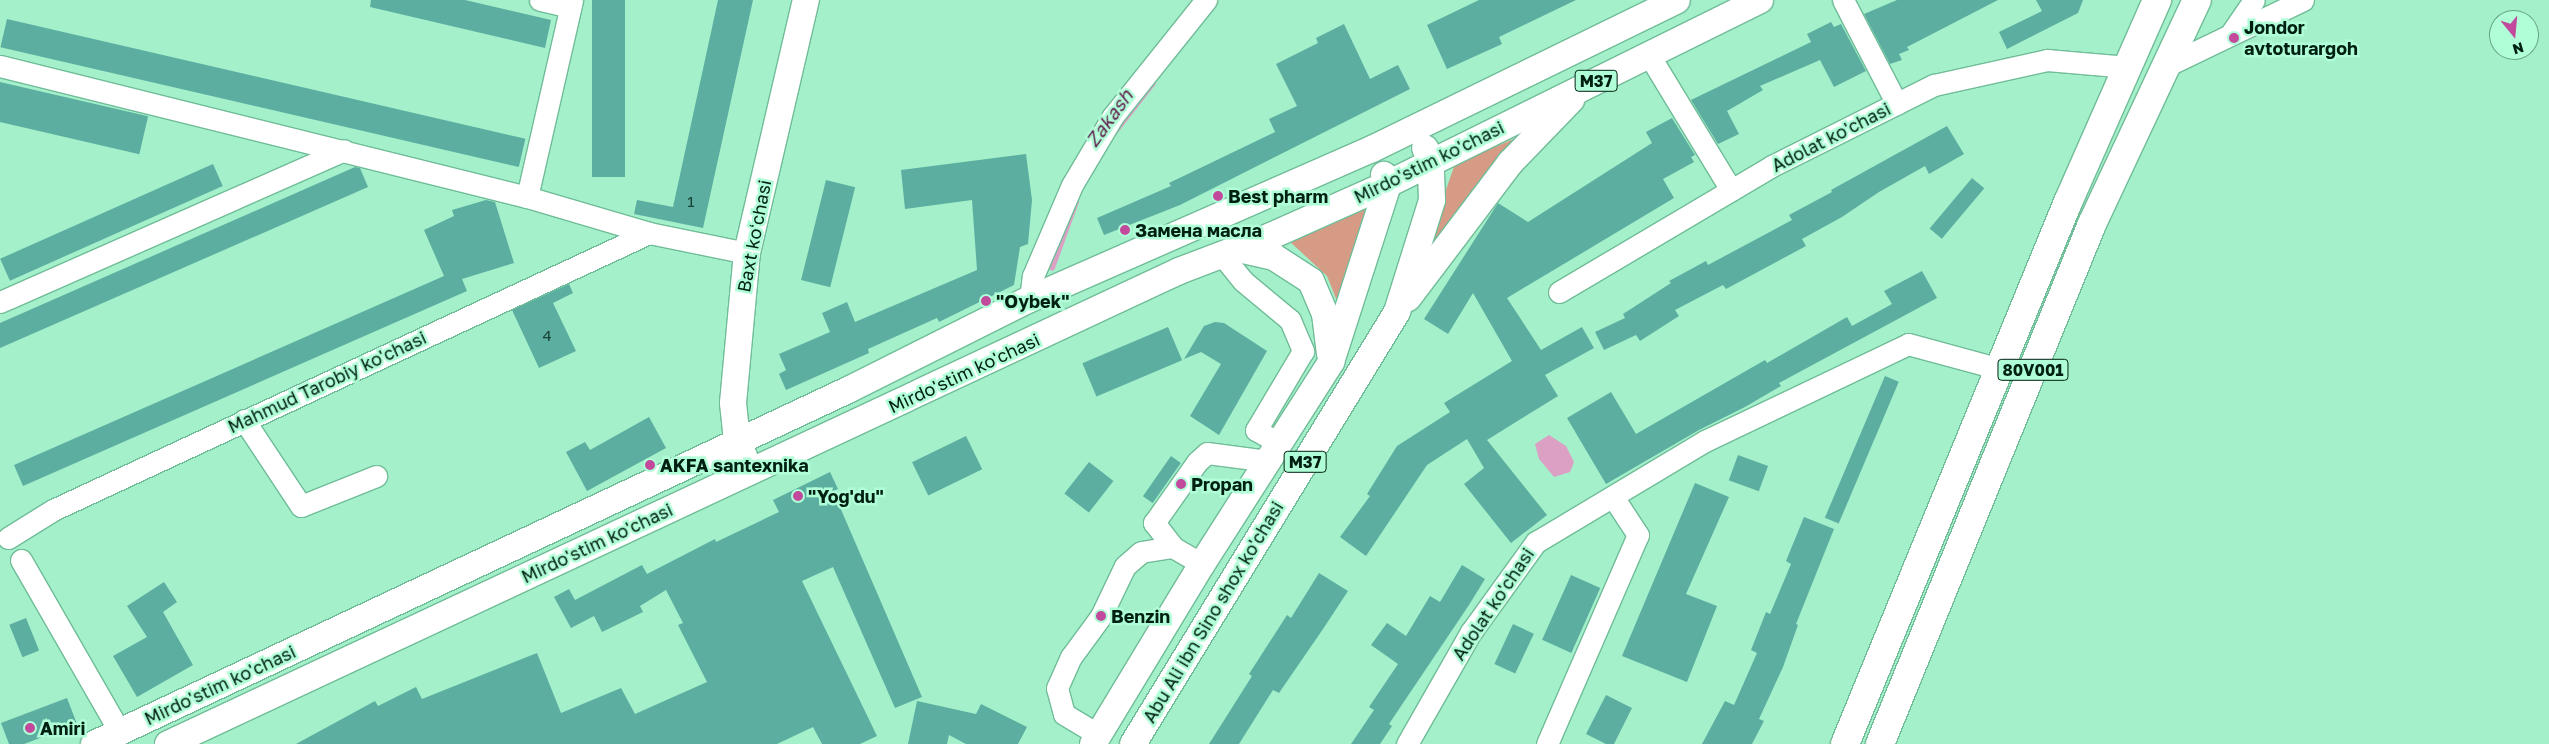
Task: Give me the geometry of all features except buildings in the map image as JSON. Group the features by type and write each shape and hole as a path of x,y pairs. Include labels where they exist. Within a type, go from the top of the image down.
{"highway":[{"name":"80V001","path":"1880,744 2092,224 2197,0"},
{"name":"80V001","path":"1845,744 2068,202 2128,67 2152,5"},
{"path":"1899,616 1926,632"}],"main road":[{"name":"Baxt koʻchasi","path":"750,473 737,440 733,403 747,253 806,0"},
{"name":"Mirdo'stim ko'chasi","path":"94,744 737,440 1030,299 1372,149 1676,0"},
{"name":"Mirdo'stim ko'chasi","path":"168,744 1179,272 1388,184 1760,0"},
{"name":"M37","path":"1397,312 1510,163 1584,87"},
{"name":"Abu Ali ibn Sino shox ko'chasi","path":"1132,744 1397,312 1432,200 1431,162 1416,127"},
{"path":"1372,149 1388,184"},
{"name":"Abu Ali ibn Sino shox ko'chasi","path":"1096,739 1202,564 1275,453 1331,362 1388,184"},
{"path":"1230,252 1274,257 1311,280 1325,314 1331,362"}],"street":[{"path":"527,197 571,4 540,0"},
{"path":"1030,299 1033,276 1072,185 1113,116 1206,0"},
{"path":"1843,0 1896,104"},
{"path":"2228,37 2254,0"},
{"path":"2166,66 2303,0"},
{"path":"1649,55 1731,190"},
{"name":"Adolat ko'chasi","path":"1560,292 1772,166 1934,85 2047,60 2128,67"},
{"path":"0,66 527,197 649,233 747,253"},
{"path":"0,302 344,150"},
{"name":"Mahmud Tarobiy ko'chasi","path":"8,538 53,510 649,233"},
{"path":"1230,252 1242,281 1290,320 1303,351 1256,430 1275,453"},
{"name":"Adolat ko'chasi","path":"1407,744 1471,632 1536,542 1705,440 1908,344 2000,369"},
{"path":"244,420 301,506 376,476"},
{"path":"1202,564 1173,547 1154,523 1197,462 1207,453 1275,453"},
{"path":"1547,744 1638,535 1613,497"},
{"path":"1096,739 1064,714 1057,688 1071,657 1101,616 1125,566 1141,552 1173,547"},
{"path":"21,560 120,732"}],"shaded area":[{"path":"1516,138 1418,269 1455,164"},
{"path":"1359,208 1368,210 1337,301 1327,276 1287,239"},
{"path":"1549,435 1566,446 1574,462 1570,472 1554,477 1539,459 1535,444"}],"waterway":[{"name":"Zakash","path":"1114,133 1153,83"},
{"name":"Zakash","path":"1052,268 1076,202"}],"place":[{"name":"Jondor avtoturargoh","path":"2234,38"},
{"name":"Best pharm","path":"1218,196"},
{"name":"Замена масла","path":"1125,230"},
{"name":"\"Oybek\"","path":"986,301"},
{"name":"AKFA santexnika","path":"650,465"},
{"name":"Propan","path":"1181,484"},
{"name":"\"Yog'du\"","path":"798,496"},
{"name":"Benzin","path":"1101,616"},
{"name":"Amiri","path":"30,728"}]}
